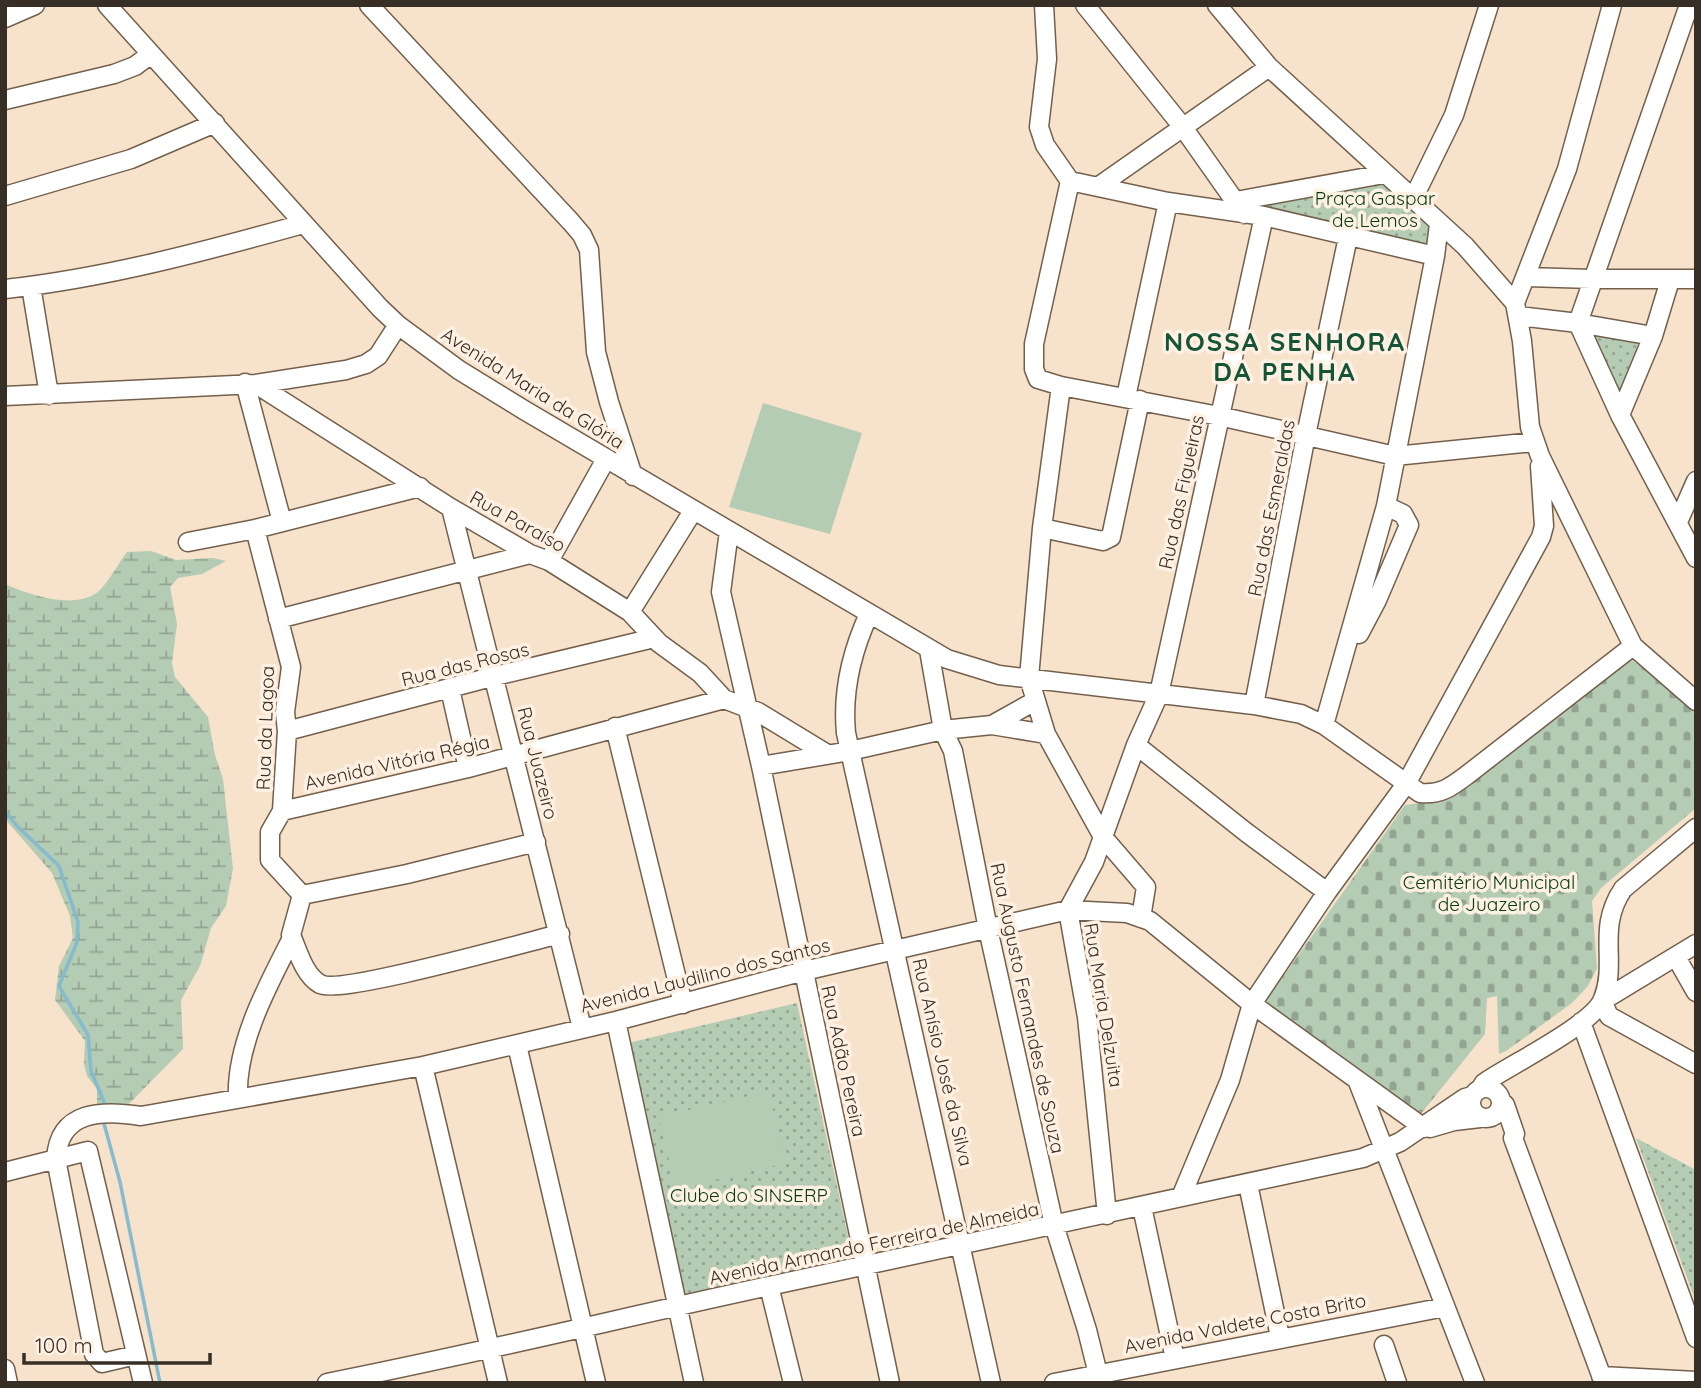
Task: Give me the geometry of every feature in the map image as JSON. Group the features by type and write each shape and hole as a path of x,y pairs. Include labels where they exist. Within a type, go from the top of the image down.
{"street":[{"path":"5,18 35,5"},
{"name":"Avenida Maria da Glória","path":"107,5 349,275 398,325 459,370 633,476 929,650 981,671 1254,705 1301,714 1324,725 1406,784"},
{"path":"369,5 571,222 585,242 591,266 596,352 633,476"},
{"path":"1044,5 1047,59 1039,127 1045,145 1070,181 1168,202 1240,208 1348,237 1436,256"},
{"path":"1085,5 1182,126 1240,208"},
{"path":"1217,5 1269,67 1465,246 1517,310 1653,336"},
{"path":"1413,199 1454,115 1489,5"},
{"path":"1181,1197 1230,1080 1252,1004 1327,892 1406,784 1543,532 1537,449 1527,409 1517,310 1567,169 1612,5"},
{"path":"1689,5 1578,323 1620,415 1696,558"},
{"path":"5,100 114,74 135,66 152,54"},
{"path":"1099,186 1269,67"},
{"path":"5,196 131,159 215,123"},
{"path":"1240,208 1384,174"},
{"path":"1070,181 1035,335 1034,358 1038,379 1395,456 1537,449"},
{"path":"1042,528 1103,541 1111,537 1168,202"},
{"name":"Rua das Figueiras","path":"1159,694 1264,216"},
{"path":"5,289 150,263 226,246 303,224"},
{"path":"1324,725 1346,655 1386,506 1436,256 1439,224"},
{"name":"Rua das Esmeraldas","path":"1254,705 1306,435 1348,237"},
{"path":"1527,277 1696,279"},
{"path":"1620,415 1653,336 1670,280"},
{"path":"31,286 49,395"},
{"path":"5,396 251,384 346,370 366,365 378,356 398,325"},
{"path":"251,384 282,522"},
{"name":"Rua Paraíso","path":"251,384 451,508 530,554 549,561 630,612 654,638 696,669 724,699 753,709 827,754"},
{"path":"1061,386 1042,528 1029,678 1046,734 1103,837 1146,887 1141,918"},
{"path":"1537,449 1633,646 1696,701"},
{"path":"549,561 607,459"},
{"path":"1678,522 1696,481"},
{"path":"188,542 255,529 420,487"},
{"path":"1346,655 1377,600 1408,532 1409,525 1405,517 1386,506"},
{"name":"Rua Juazeiro","path":"451,508 582,1028"},
{"path":"630,612 693,511"},
{"name":"Rua da Lagoa","path":"255,529 290,667 285,712 287,731 282,811 270,832 270,860 302,895"},
{"name":"Rua Adão Pereira","path":"729,531 721,586 753,709 761,766 890,1383"},
{"path":"278,619 530,554"},
{"name":"Rua Anísio José da Silva","path":"869,614 856,645 845,691 850,751 992,1383"},
{"name":"Rua das Rosas","path":"287,731 495,676 654,638"},
{"path":"1406,784 1420,793 1445,791 1633,646"},
{"name":"Rua Augusto Fernandes de Souza","path":"929,650 943,730 953,751 988,929 1054,1225 1084,1319 1098,1374"},
{"path":"450,689 468,768"},
{"name":"Rua Maria Delzuita","path":"1107,1214 1087,1017 1068,910 1094,862 1136,745 1159,694"},
{"name":"Avenida Vitória Régia","path":"282,811 468,768 724,699"},
{"path":"992,725 1035,701"},
{"path":"761,766 850,751 943,730 992,725 1046,734"},
{"path":"615,727 683,1004"},
{"path":"1136,745 1327,892"},
{"path":"1693,1059 1609,1016 1602,1001 1607,976 1608,925 1616,900 1623,889 1696,828"},
{"path":"536,842 407,874 302,895 291,935 312,978 327,987 391,977 560,934"},
{"name":"Avenida Laudilino dos Santos","path":"56,1159 57,1143 69,1126 89,1114 141,1116 423,1066 616,1021 804,971 1068,910 1127,913 1150,921 1252,1004 1424,1128"},
{"path":"238,1099 240,1065 248,1038 269,983 292,938"},
{"path":"1513,1138 1508,1139 1476,1115 1470,1106 1476,1092 1484,1083 1581,1021 1602,1001 1696,944"},
{"path":"1676,957 1696,992"},
{"path":"616,1021 694,1383"},
{"path":"1581,1021 1696,1338"},
{"path":"517,1045 596,1383"},
{"path":"423,1066 498,1383"},
{"path":"1424,1128 1496,1115 1501,1106 1500,1098 1508,1075 1507,1069"},
{"path":"1358,1082 1475,1383"},
{"path":"1424,1128 1424,1125 1476,1092 1490,1088 1505,1105 1515,1134 1513,1138 1603,1379 1696,1381"},
{"name":"Avenida Armando Ferreira de Almeida","path":"327,1383 490,1350 769,1286 1248,1184 1384,1151 1424,1128"},
{"path":"5,1172 89,1151 143,1383"},
{"path":"56,1159 94,1354 99,1361 106,1363 136,1356"},
{"path":"1248,1184 1280,1337"},
{"path":"1142,1207 1175,1359"},
{"path":"769,1286 793,1383"},
{"name":"Avenida Valdete Costa Brito","path":"1055,1383 1280,1337 1445,1307"},
{"path":"1384,1345 1397,1383"},
{"path":"5,1369 9,1383"}],"green space":[{"name":"Praça Gaspar de Lemos","path":"1380,181 1431,225 1429,247 1250,209 1249,203"},
{"path":"1586,330 1644,342 1618,409"},
{"path":"763,403 862,433 830,534 729,507"},
{"path":"151,551 176,560 213,558 226,561 202,574 178,578 170,587 177,624 172,663 175,677 208,717 215,755 223,779 233,869 226,906 211,928 200,966 181,1000 183,1049 115,1118 97,1113 97,1089 87,1076 84,1064 85,1041 55,1000 59,966 73,938 70,916 52,873 5,819 5,584 27,593 54,599 80,599 92,596 101,589 127,552"},
{"name":"Cemitério Municipal de Juazeiro","path":"1621,652 1696,708 1696,808 1601,888 1592,901 1597,968 1588,986 1572,1003 1499,1054 1497,996 1487,998 1485,1034 1420,1115 1265,1002 1405,805 1450,799"},
{"name":"Clube do SINSERP","path":"797,1003 853,1259 680,1300 628,1043"},
{"path":"769,1091 786,1163 676,1189 659,1117"},
{"path":"1636,1138 1696,1170 1696,1302"}],"waterway":[{"path":"5,811 59,866 78,922 77,942 59,986 88,1035 91,1071 104,1102 104,1109"},
{"path":"103,1120 120,1182 160,1383"}],"district":[{"name":"NOSSA SENHORA DA PENHA","path":"1285,356"}]}
